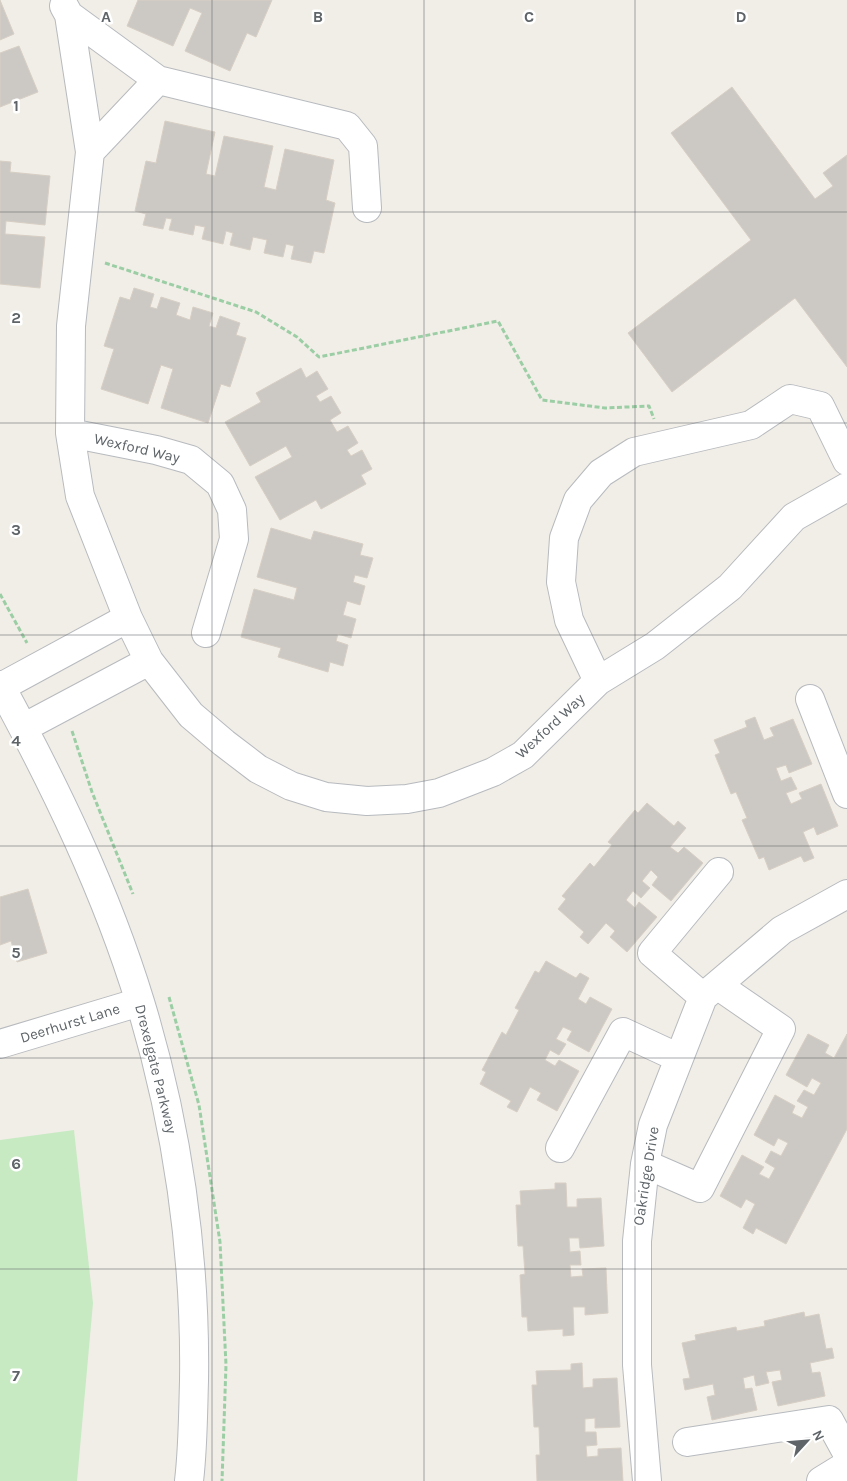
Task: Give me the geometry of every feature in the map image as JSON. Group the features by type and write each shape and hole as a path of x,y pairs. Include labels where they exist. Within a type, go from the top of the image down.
{"street":[{"name":"Wexford Way","path":"65,8 158,80 347,126 363,146 367,208"},
{"name":"Wexford Way","path":"65,8 90,152 71,326 70,433 80,496 128,618 149,661 192,714 224,743 258,769 292,786 326,797 367,802 407,799 439,793 493,772 523,755 598,681 654,646 730,588 794,517 847,487"},
{"path":"90,152 158,80"},
{"path":"598,681 569,620 561,582 564,538 578,500 601,473 634,452 751,424 790,399 820,406 847,462"},
{"name":"Wexford Way","path":"70,433 156,450 191,460 220,484 232,510 234,539 206,633"},
{"path":"1,686 128,618"},
{"path":"23,728 149,661"},
{"name":"Drexelgate Parkway","path":"1,686 47,773 93,875 120,942 140,1002 159,1074 184,1210 192,1290 194,1352 189,1481"},
{"path":"810,700 847,794"},
{"path":"645,1164 700,1188 781,1029 710,991 652,953 718,872"},
{"name":"Oakridge Drive","path":"647,1481 637,1365 636,1241 645,1164 653,1125 679,1058 710,991 782,930 847,894"},
{"name":"Deerhurst Lane","path":"0,1044 140,1002"},
{"path":"560,1148 622,1032 679,1058"},
{"path":"687,1442 829,1420 847,1453"},
{"path":"821,1481 847,1465"}],"path":[{"path":"78,255 256,312 297,336 319,357 498,321 542,400 605,408 649,406 662,445"},
{"path":"0,594 32,651"}],"green space":[{"path":"74,1130 93,1303 77,1481 0,1481 0,1140"}],"building":[{"path":"0,0 14,34 0,40"},
{"path":"138,0 272,0 256,37 247,33 230,71 185,51 202,13 190,8 173,46 127,26"},
{"path":"19,46 38,92 0,107 0,53"},
{"path":"732,87 815,199 833,186 823,173 847,155 847,367 795,298 672,392 628,333 751,240 671,133"},
{"path":"165,121 215,132 206,174 215,176 224,136 273,146 264,187 276,190 285,149 334,160 326,200 335,203 324,253 314,251 311,263 291,259 294,246 286,244 283,257 264,253 267,240 253,237 250,250 230,245 233,233 226,231 223,244 202,239 205,227 195,225 193,235 169,230 172,219 166,218 163,229 143,225 146,214 135,211 146,161 156,163"},
{"path":"0,161 11,162 10,172 50,176 45,225 6,221 5,234 45,237 40,288 0,284"},
{"path":"134,288 154,294 150,307 157,309 161,297 180,303 176,315 190,320 193,307 213,313 209,326 216,328 220,316 240,323 236,335 246,338 230,387 221,384 208,423 161,408 173,369 161,365 148,404 101,389 114,349 104,346 120,297 130,300"},
{"path":"301,368 306,378 317,371 328,389 316,396 320,402 331,396 341,413 330,420 337,432 348,426 358,443 347,450 351,456 362,450 372,469 361,475 366,484 321,509 316,500 280,520 255,477 292,457 286,446 250,466 225,422 261,402 256,393"},
{"path":"271,528 311,540 314,531 363,544 360,555 373,558 367,578 355,575 353,582 365,586 360,605 347,601 343,615 356,619 351,638 338,634 336,641 348,645 343,666 330,662 328,672 278,657 281,648 241,637 254,589 294,600 297,588 257,577"},
{"path":"755,717 764,740 774,736 770,728 793,719 812,764 789,773 786,765 776,768 781,781 791,777 797,789 786,793 791,804 802,799 799,793 821,784 838,826 817,835 814,827 803,832 814,858 804,862 801,856 769,870 764,857 759,859 742,820 747,818 736,792 731,794 715,755 720,753 714,740 747,727 745,721"},
{"path":"647,803 674,826 678,821 686,828 670,847 678,853 684,847 703,863 671,901 652,885 658,877 651,870 642,881 650,888 641,898 633,891 626,900 635,908 639,902 657,917 627,952 610,937 615,931 606,923 588,944 580,937 584,932 558,909 566,899 562,896 590,863 594,867 612,845 608,842 635,810 638,813"},
{"path":"28,889 47,953 17,962 11,941 0,945 0,897"},
{"path":"546,961 576,978 580,973 589,978 578,999 586,1004 590,997 612,1009 589,1052 567,1040 572,1031 563,1027 556,1039 566,1044 559,1055 550,1050 545,1060 555,1066 559,1060 579,1071 557,1111 537,1100 541,1093 530,1087 517,1112 507,1107 511,1101 480,1084 486,1072 482,1070 502,1032 506,1035 519,1010 515,1008 535,971 539,973"},
{"path":"808,1034 829,1045 825,1053 834,1058 847,1034 847,1129 786,1244 756,1228 753,1234 743,1228 755,1204 746,1199 741,1208 720,1196 742,1155 764,1167 759,1174 769,1179 775,1168 765,1162 771,1151 781,1156 788,1143 778,1138 774,1146 754,1135 775,1095 795,1106 792,1113 802,1118 808,1107 797,1101 804,1090 814,1095 821,1083 812,1078 807,1087 786,1075"},
{"path":"555,1183 566,1183 567,1207 577,1207 577,1199 601,1198 604,1246 580,1248 579,1238 569,1238 570,1252 580,1251 581,1265 570,1265 571,1277 583,1276 582,1269 606,1268 608,1313 585,1315 585,1307 573,1307 574,1335 563,1336 563,1329 528,1331 527,1317 522,1317 520,1275 525,1274 523,1246 518,1246 516,1205 521,1205 520,1191 555,1189"},
{"path":"804,1312 805,1317 819,1314 826,1349 832,1348 834,1358 810,1363 812,1373 820,1372 825,1396 778,1406 772,1382 782,1380 780,1370 766,1372 769,1383 756,1386 754,1375 743,1378 745,1389 752,1388 757,1410 712,1420 707,1397 715,1395 713,1384 685,1390 683,1379 690,1378 682,1343 696,1340 695,1335 736,1327 737,1331 765,1326 764,1321"},
{"path":"582,1363 583,1388 593,1387 593,1379 617,1378 620,1427 595,1428 595,1418 585,1419 585,1432 596,1432 597,1445 586,1446 587,1457 598,1456 598,1449 621,1448 623,1481 537,1481 536,1455 540,1455 539,1427 534,1427 532,1385 537,1385 536,1371 571,1370 571,1364"}]}
